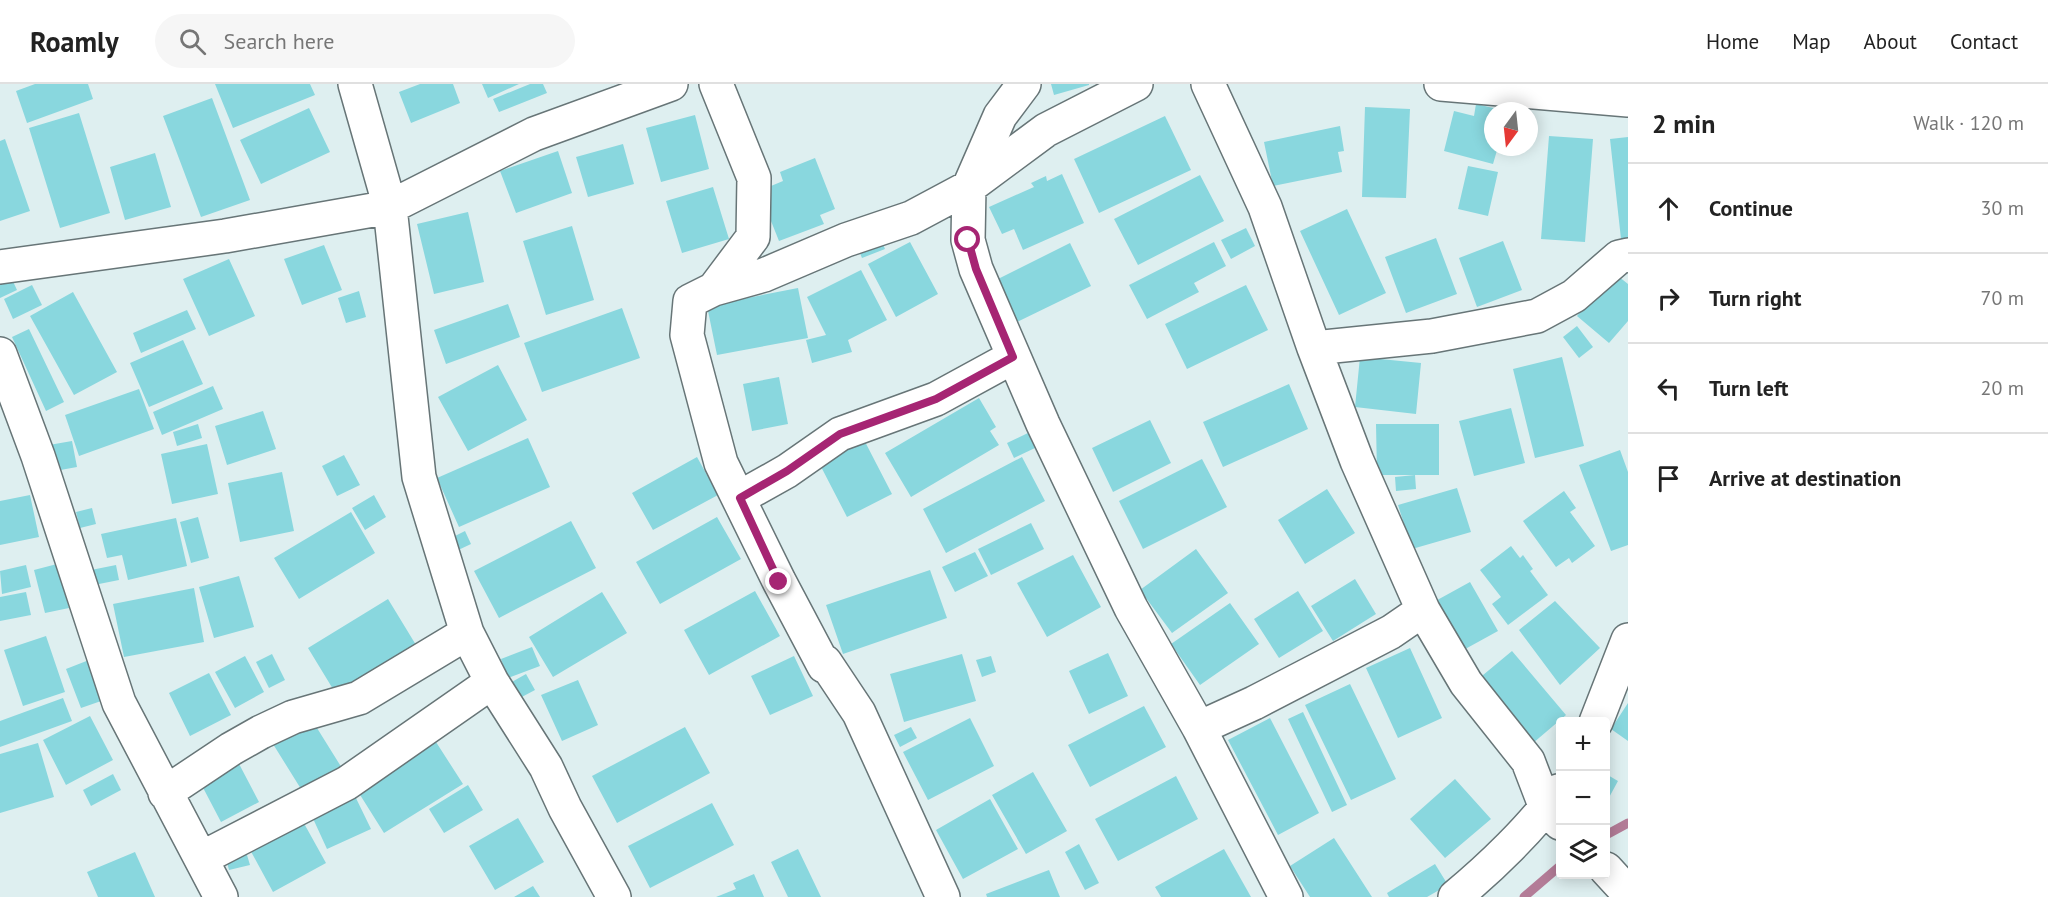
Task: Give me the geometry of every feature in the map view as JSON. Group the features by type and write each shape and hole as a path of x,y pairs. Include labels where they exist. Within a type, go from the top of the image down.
{"street":[{"path":"355,84 390,207 419,477 467,633 492,682 546,767 564,808 614,897"},
{"path":"0,267 225,236 390,207 534,134 671,84"},
{"path":"714,290 753,237 753,178 716,84"},
{"path":"1024,84 1000,116 969,187 968,240 976,269 1043,424 1131,608 1199,728 1286,897"},
{"path":"943,897 859,713 825,662 824,666 779,582 722,463 687,335 690,301 714,290 764,275 846,240 911,218 969,187 1046,130 1136,84"},
{"path":"1208,84 1264,207 1357,461 1423,610 1466,683 1528,762 1556,806 1455,897"},
{"path":"1441,84 1628,100"},
{"path":"1314,348 1432,336 1537,316 1574,296 1619,257 1628,255"},
{"path":"0,354 38,456 119,703 221,897"},
{"path":"740,498 787,471 840,434 936,399 1013,357"},
{"path":"1199,728 1254,703 1391,632 1423,610"},
{"path":"165,793 261,732 293,717 359,698 467,633"},
{"path":"1598,717 1628,640"},
{"path":"202,858 347,783 492,682"},
{"path":"1610,874 1628,893"}],"building":[{"path":"35,84 88,84 93,99 27,123 16,91"},
{"path":"215,84 310,84 315,95 233,128"},
{"path":"420,84 453,84 460,103 411,123 399,92"},
{"path":"482,84 519,84 488,98"},
{"path":"530,84 543,84 547,93 499,112 493,99"},
{"path":"1051,84 1089,84 1089,85 1054,95"},
{"path":"212,98 250,200 201,217 163,116"},
{"path":"1476,104 1484,106 1484,156 1495,156 1493,164 1444,151 1454,111 1474,116"},
{"path":"1365,107 1410,109 1406,198 1362,197"},
{"path":"309,108 330,152 261,184 240,140"},
{"path":"79,113 110,213 60,228 29,128"},
{"path":"695,115 709,169 661,182 646,128"},
{"path":"1165,116 1191,170 1099,213 1074,159"},
{"path":"1340,126 1344,151 1338,152 1342,172 1273,186 1264,142"},
{"path":"1549,136 1593,139 1585,242 1541,239"},
{"path":"1628,137 1628,239 1621,239 1610,139"},
{"path":"5,139 30,211 0,221 0,141"},
{"path":"623,144 634,184 588,197 576,157"},
{"path":"558,151 572,193 516,213 500,171"},
{"path":"155,153 171,207 125,220 110,167"},
{"path":"815,158 835,209 820,215 824,224 779,241 759,191 783,181 780,172"},
{"path":"1468,166 1498,172 1488,216 1458,209"},
{"path":"1062,174 1084,223 1023,250 1014,229 1002,234 989,207 1034,187 1031,183 1046,176 1047,181"},
{"path":"1200,175 1224,221 1138,265 1114,219"},
{"path":"713,187 729,239 682,253 666,201"},
{"path":"1347,209 1386,293 1339,315 1300,231"},
{"path":"468,212 484,282 434,294 417,224"},
{"path":"572,226 594,300 546,315 523,241"},
{"path":"1246,228 1255,246 1231,259 1221,240"},
{"path":"880,237 885,249 862,258 857,246"},
{"path":"1436,238 1457,294 1406,313 1385,257"},
{"path":"1503,241 1522,290 1477,307 1459,258"},
{"path":"910,242 938,294 896,317 868,264"},
{"path":"1214,242 1226,266 1194,283 1199,292 1147,319 1129,285"},
{"path":"1070,243 1091,286 1017,322 996,280"},
{"path":"324,245 342,290 302,305 284,259"},
{"path":"229,259 255,316 209,336 183,279"},
{"path":"861,270 887,320 848,340 852,352 812,363 806,340 826,335 807,297"},
{"path":"1613,272 1628,284 1628,321 1609,343 1577,316"},
{"path":"10,275 17,290 0,298 0,279"},
{"path":"32,285 42,305 13,319 4,299"},
{"path":"1246,285 1268,330 1187,369 1165,324"},
{"path":"798,288 808,338 717,355 707,306"},
{"path":"359,291 366,317 346,323 338,298"},
{"path":"73,292 117,372 74,395 30,316"},
{"path":"508,304 520,337 446,364 434,330"},
{"path":"622,308 640,358 542,392 524,343"},
{"path":"187,310 196,329 141,353 133,333"},
{"path":"1577,326 1593,347 1579,358 1563,337"},
{"path":"29,329 64,402 46,411 12,337"},
{"path":"183,340 203,384 149,407 130,363"},
{"path":"1360,357 1421,363 1416,414 1355,407"},
{"path":"1562,357 1584,446 1535,458 1513,369"},
{"path":"498,365 527,420 468,451 438,397"},
{"path":"779,377 788,424 752,431 743,384"},
{"path":"1289,384 1308,429 1223,467 1203,422"},
{"path":"213,386 223,409 162,435 153,412"},
{"path":"139,389 154,429 79,456 65,415"},
{"path":"979,398 996,427 990,431 999,445 911,497 885,453"},
{"path":"1511,408 1525,463 1474,476 1459,421"},
{"path":"263,411 276,449 227,465 215,426"},
{"path":"1150,420 1171,463 1113,492 1092,448"},
{"path":"198,424 202,438 177,446 173,432"},
{"path":"1376,424 1439,424 1439,475 1377,475"},
{"path":"1028,433 1035,448 1014,458 1007,443"},
{"path":"861,434 892,494 847,517 816,457"},
{"path":"528,438 550,487 459,527 437,478"},
{"path":"72,441 77,467 55,471 49,445"},
{"path":"207,444 218,494 172,504 161,454"},
{"path":"1620,450 1628,472 1628,545 1611,551 1579,465"},
{"path":"344,455 360,485 337,496 322,466"},
{"path":"697,457 718,495 653,530 632,493"},
{"path":"1022,457 1045,501 946,553 923,509"},
{"path":"1202,459 1227,507 1143,549 1119,501"},
{"path":"282,472 294,531 240,542 228,483"},
{"path":"1415,475 1416,489 1396,491 1395,477"},
{"path":"1457,488 1471,532 1412,549 1398,505"},
{"path":"1327,489 1355,533 1305,564 1278,520"},
{"path":"1564,491 1576,508 1570,512 1595,546 1572,563 1569,558 1556,567 1523,521"},
{"path":"30,495 39,537 0,545 0,501"},
{"path":"374,495 386,517 365,530 352,508"},
{"path":"92,508 96,524 80,528 76,512"},
{"path":"351,512 375,553 299,599 274,558"},
{"path":"198,517 209,558 191,563 180,522"},
{"path":"717,517 741,559 660,604 636,562"},
{"path":"176,518 187,566 128,580 122,555 107,558 101,534"},
{"path":"571,521 596,568 499,618 474,571"},
{"path":"1031,523 1044,549 991,575 978,549"},
{"path":"465,531 471,544 454,552 447,540"},
{"path":"1511,546 1520,558 1523,555 1533,569 1530,571 1548,595 1508,625 1492,604 1501,597 1480,570"},
{"path":"1196,549 1228,593 1172,633 1140,590"},
{"path":"975,552 988,576 955,592 942,567"},
{"path":"1073,555 1101,607 1047,637 1017,583"},
{"path":"57,564 69,608 45,613 34,570"},
{"path":"26,565 31,587 2,594 0,571"},
{"path":"116,565 119,580 94,585 91,570"},
{"path":"930,570 947,618 843,654 826,605"},
{"path":"239,576 254,627 214,638 199,587"},
{"path":"1355,579 1376,614 1333,641 1311,606"},
{"path":"1470,582 1498,631 1458,653 1430,604"},
{"path":"194,588 204,642 124,657 113,604"},
{"path":"755,591 780,636 709,675 684,630"},
{"path":"1298,591 1323,631 1279,658 1254,619"},
{"path":"26,592 31,615 0,621 0,597"},
{"path":"602,592 627,633 553,677 529,637"},
{"path":"388,599 416,645 336,694 308,648"},
{"path":"1555,601 1600,648 1560,685 1519,630"},
{"path":"1230,603 1259,644 1200,685 1171,644"},
{"path":"46,636 65,692 23,706 4,650"},
{"path":"532,647 540,666 508,678 501,659"},
{"path":"1410,648 1442,718 1398,738 1366,668"},
{"path":"1512,651 1566,715 1556,717 1556,724 1526,749 1471,685"},
{"path":"1108,653 1128,696 1089,714 1069,671"},
{"path":"272,654 285,680 269,688 256,662"},
{"path":"962,654 976,701 904,722 890,674"},
{"path":"245,656 264,692 235,708 215,672"},
{"path":"794,656 813,696 770,715 751,676"},
{"path":"991,656 996,672 982,677 976,660"},
{"path":"89,660 104,700 81,708 66,669"},
{"path":"209,673 231,715 190,736 169,693"},
{"path":"526,674 535,690 518,699 510,683"},
{"path":"578,680 598,725 562,741 541,695"},
{"path":"1350,684 1396,779 1351,800 1305,705"},
{"path":"63,698 72,721 0,747 0,721"},
{"path":"1628,703 1628,741 1611,729"},
{"path":"1144,706 1166,747 1090,787 1068,745"},
{"path":"1303,712 1347,805 1332,812 1288,719"},
{"path":"90,716 113,760 66,785 43,740"},
{"path":"970,718 994,766 928,800 903,752"},
{"path":"1270,718 1319,813 1278,835 1228,740"},
{"path":"312,720 345,773 306,797 273,744"},
{"path":"685,727 710,773 617,823 592,776"},
{"path":"911,727 917,738 900,747 894,735"},
{"path":"436,742 463,784 384,833 357,790"},
{"path":"38,743 54,797 0,813 0,754"},
{"path":"237,760 259,802 221,822 199,780"},
{"path":"1033,772 1067,831 1026,854 992,795"},
{"path":"113,774 121,790 91,806 83,790"},
{"path":"1176,776 1198,819 1118,861 1095,819"},
{"path":"1610,776 1618,781 1610,796"},
{"path":"1455,779 1491,819 1445,858 1410,819"},
{"path":"468,785 483,810 444,833 429,809"},
{"path":"353,792 371,829 327,849 310,812"},
{"path":"990,799 1018,849 963,879 936,830"},
{"path":"712,803 734,845 650,888 628,846"},
{"path":"301,818 326,863 273,892 248,846"},
{"path":"518,818 544,862 495,890 469,846"},
{"path":"1334,838 1372,897 1310,897 1290,866"},
{"path":"1079,844 1099,883 1085,890 1065,852"},
{"path":"244,845 250,865 229,870 224,851"},
{"path":"798,849 821,897 788,897 771,862"},
{"path":"1224,849 1251,897 1161,897 1155,887"},
{"path":"135,852 155,897 98,897 87,872"},
{"path":"1435,864 1448,885 1427,897 1389,897 1387,893"},
{"path":"1049,870 1060,897 987,897 986,894"},
{"path":"754,874 764,897 716,897 736,889 733,883"},
{"path":"533,886 540,897 514,897"}],"waterway":[{"path":"1610,833 1628,823"},
{"path":"1524,897 1556,869"}],"route":[{"path":"779,582 740,498 787,471 840,434 936,399 1013,357 976,269 968,240"}]}
